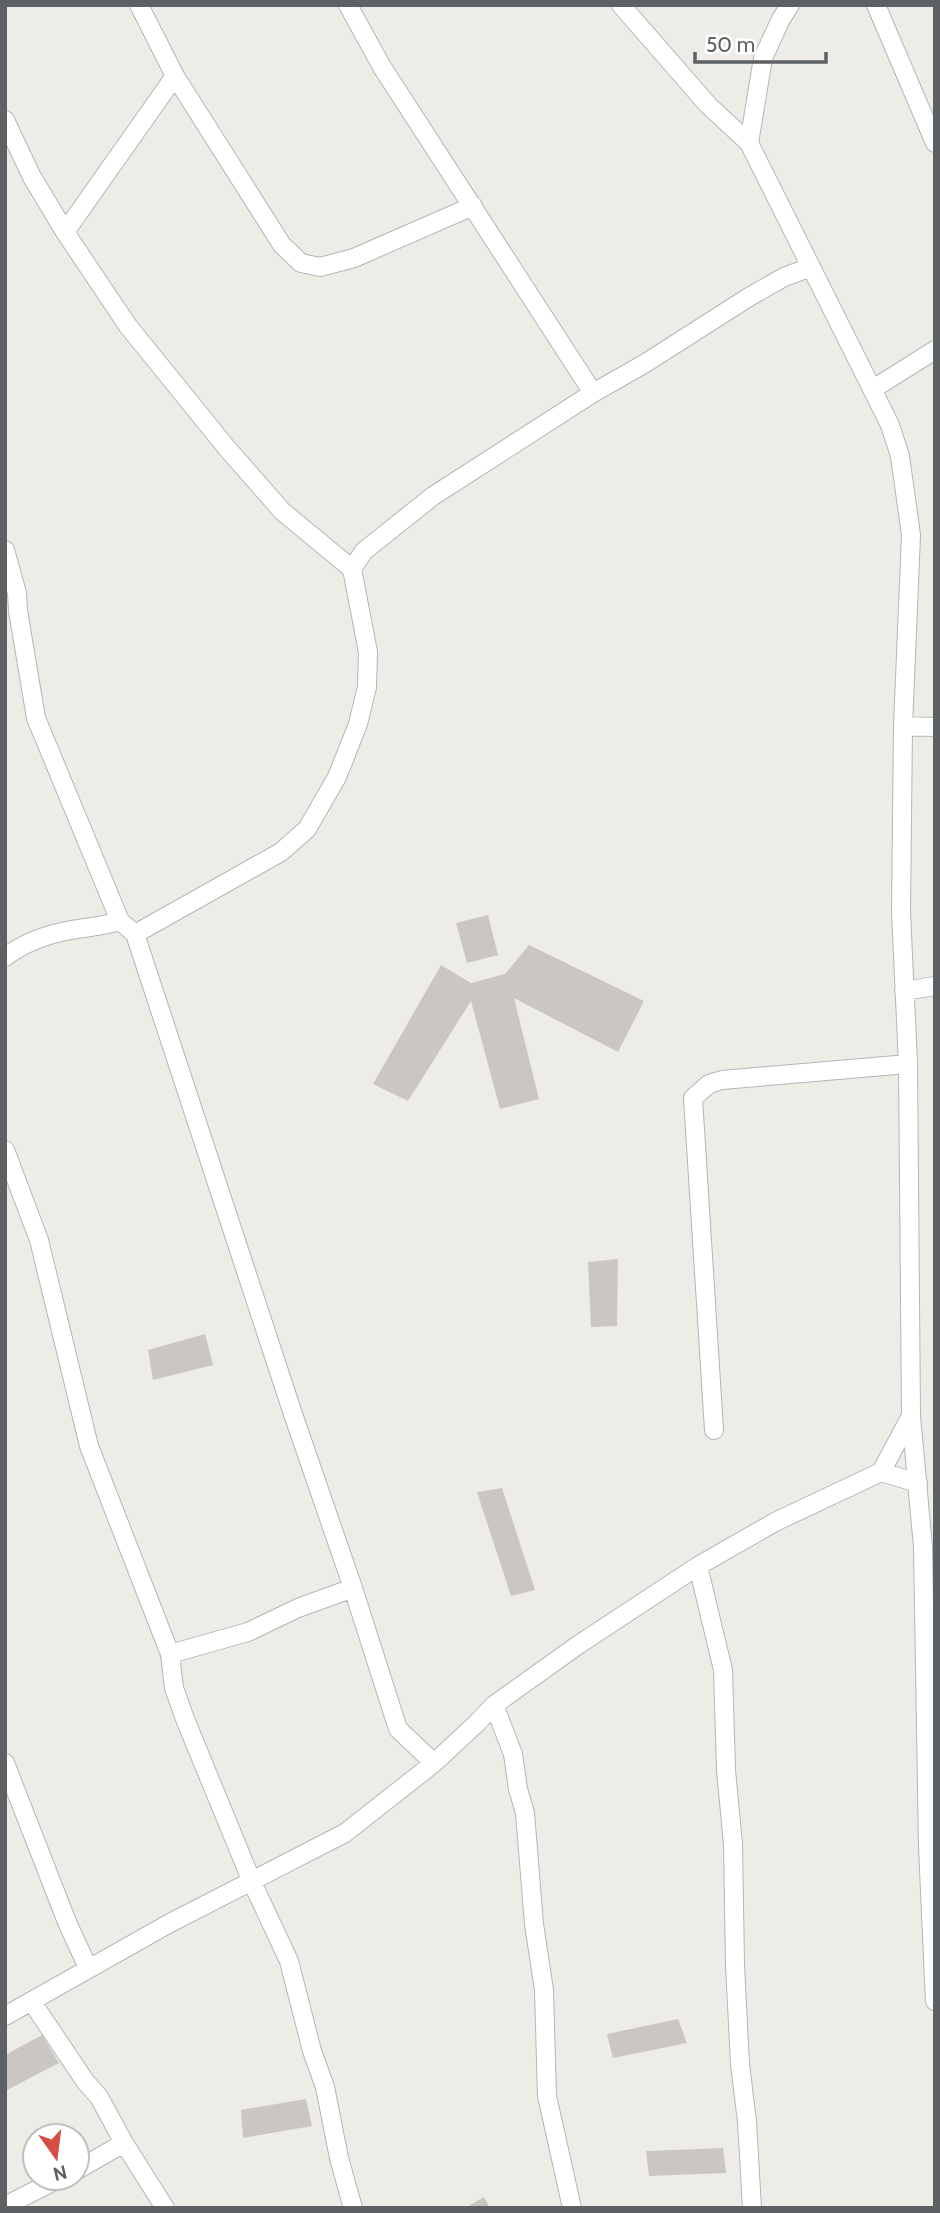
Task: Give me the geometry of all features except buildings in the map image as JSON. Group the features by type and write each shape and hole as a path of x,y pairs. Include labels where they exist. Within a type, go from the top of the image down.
{"street":[{"path":"139,5 175,76 282,245 301,263 320,267 354,258 473,206"},
{"path":"348,5 382,67 593,393"},
{"path":"621,5 708,105 749,143 873,389 890,425 900,456 911,535 903,726 901,912 908,1064 911,1416 922,1547 935,2001"},
{"path":"749,143 763,58 790,5"},
{"path":"876,5 935,143"},
{"path":"65,232 175,76"},
{"path":"5,120 32,177 128,326 282,511 352,569 368,652 367,687 358,724 337,777 307,829 281,852 135,934"},
{"path":"352,569 364,551 433,496 749,297 784,277 811,267"},
{"path":"873,389 935,350"},
{"path":"5,550 17,593 12,614 36,718 120,920 135,934 398,1729 434,1763"},
{"path":"903,726 935,727"},
{"path":"5,957 52,934 120,920"},
{"path":"904,991 935,986"},
{"path":"714,1430 693,1098 709,1084 722,1080 908,1064"},
{"path":"5,1150 38,1240 89,1446 170,1654 174,1688 185,1719 252,1882 289,1961 309,2039 325,2087 339,2158 353,2208"},
{"path":"5,2016 170,1923 345,1833 434,1763 494,1705 578,1645 698,1566 775,1522 881,1472 911,1416"},
{"path":"881,1472 918,1483"},
{"path":"698,1566 723,1670 726,1770 733,1844 740,2064 747,2122 752,2208"},
{"path":"170,1654 248,1632 298,1608 353,1588"},
{"path":"494,1705 513,1754 525,1813 534,1924 544,1990 547,2096 572,2208"},
{"path":"5,1763 88,1968"},
{"path":"32,2002 85,2081 99,2097 165,2208"},
{"path":"91,2162 124,2143"},
{"path":"5,2206 32,2192"}]}
